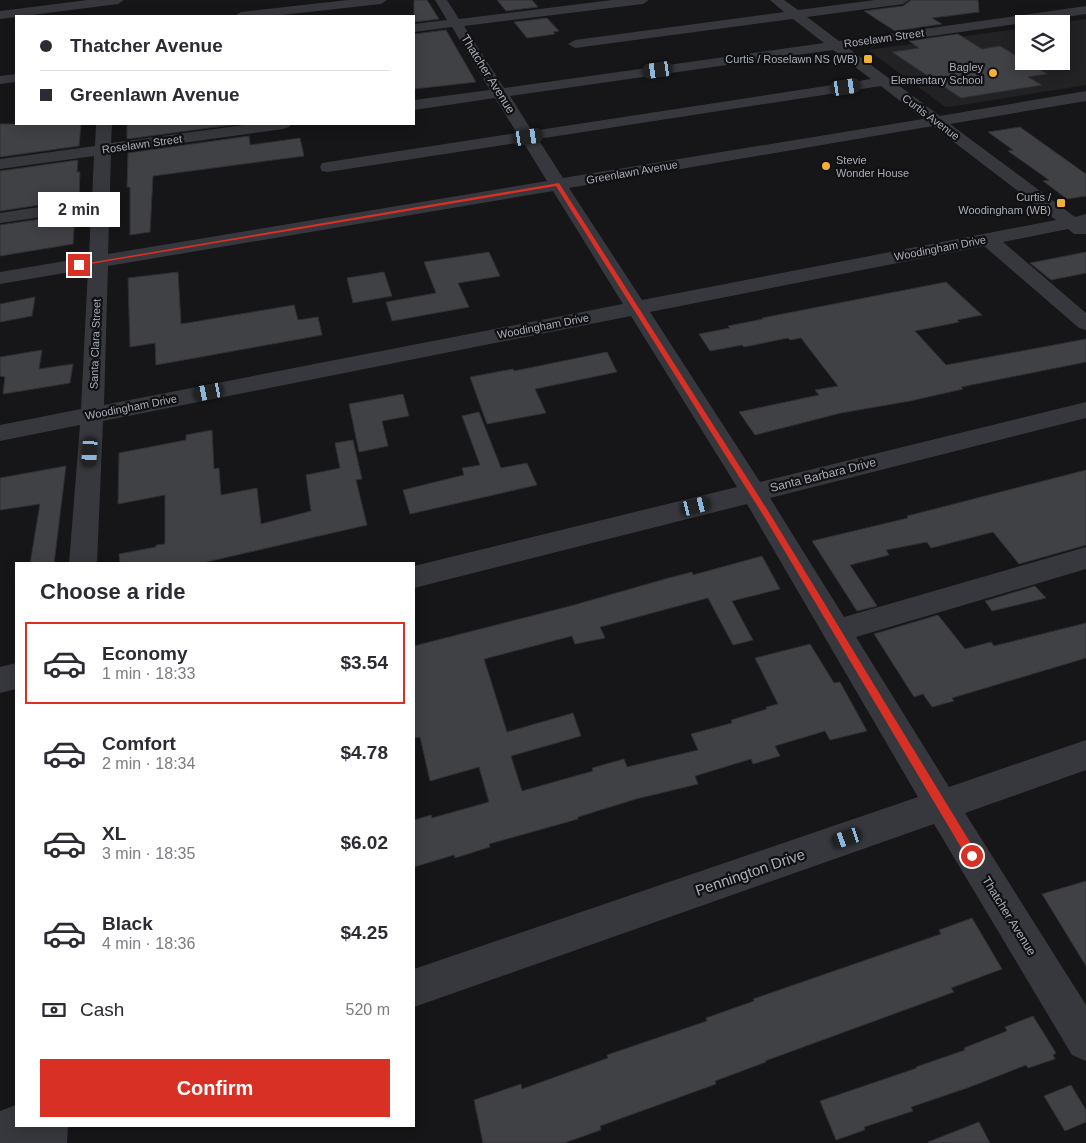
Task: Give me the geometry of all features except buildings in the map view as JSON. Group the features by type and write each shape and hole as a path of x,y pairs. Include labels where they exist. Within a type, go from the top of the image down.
{"street":[{"path":"250,15 381,0"},
{"name":"Thatcher Avenue","path":"440,0 753,492 1086,1042"},
{"path":"415,28 643,0"},
{"name":"Curtis Avenue","path":"776,0 936,121 1081,226"},
{"path":"575,44 903,0"},
{"path":"0,15 112,1 108,15"},
{"name":"Roselawn Street","path":"415,105 1086,10"},
{"path":"0,80 15,78"},
{"path":"328,167 884,82"},
{"name":"Greenlawn Avenue","path":"0,278 1086,96"},
{"name":"Santa Clara Street","path":"83,562 92,415 104,125"},
{"name":"Roselawn Street","path":"0,164 276,125"},
{"path":"0,218 101,202"},
{"name":"Woodingham Drive","path":"0,433 988,239 1081,226"},
{"path":"988,239 1086,324"},
{"name":"Santa Barbara Drive","path":"415,577 1086,410"},
{"path":"836,630 1086,558"},
{"path":"0,680 15,676"},
{"name":"Pennington Drive","path":"415,988 1086,755"},
{"path":"0,1132 15,1127"},
{"path":"46,1143 47,1127"}],"shaded area":[{"name":"Bagley Elementary School","path":"1086,19 1086,85 949,107 944,106 868,50 1015,29 1015,70 1070,70 1070,21"}],"place":[{"name":"Curtis / Roselawn NS (WB)","path":"868,59"},
{"name":"Bagley Elementary School","path":"993,73"},
{"name":"Stevie Wonder House","path":"826,166"},
{"name":"Curtis / Woodingham (WB)","path":"1061,203"}],"route":[{"path":"79,265 557,184 768,516 972,856"}]}
